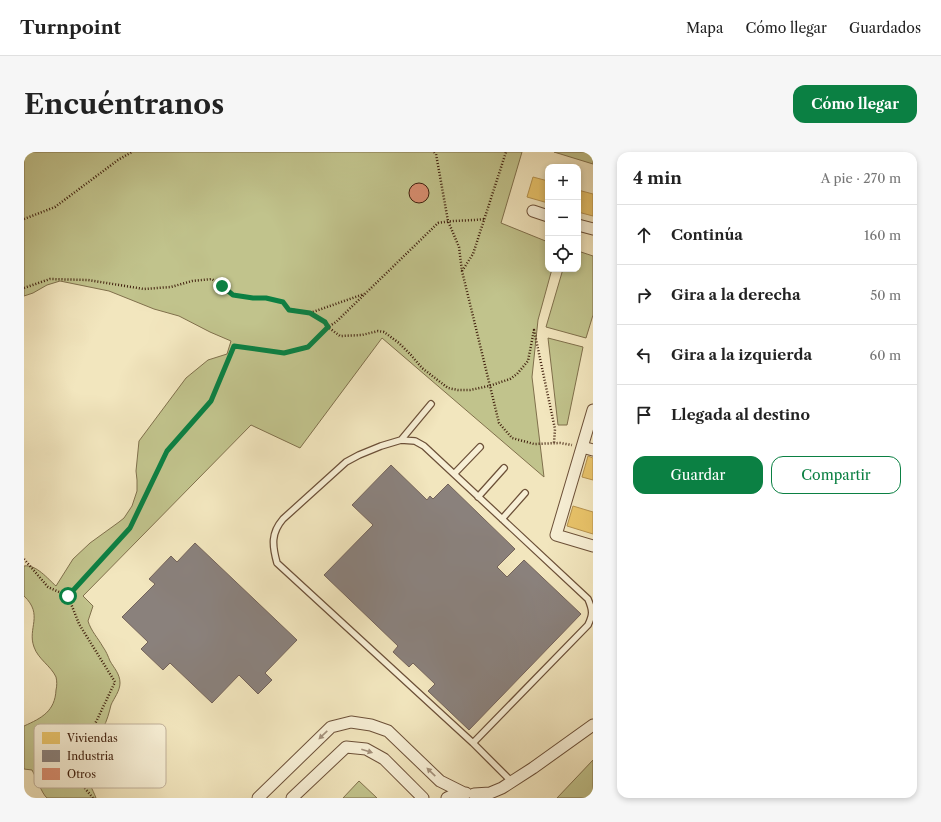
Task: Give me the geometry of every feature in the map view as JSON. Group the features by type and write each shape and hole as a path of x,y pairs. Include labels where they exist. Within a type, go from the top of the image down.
{"street":[{"path":"533,211 545,215"},
{"path":"581,226 593,229"},
{"path":"593,410 556,535 593,546"},
{"path":"582,447 593,450"},
{"path":"258,798 331,727 351,722 371,725 388,731 440,781 473,795"},
{"path":"447,798 458,794 473,795 490,793 502,788 533,768 593,725"},
{"path":"292,798 346,747 366,749 384,759 423,798"},
{"path":"495,798 502,788"}],"lane":[{"path":"401,440 431,404"},
{"path":"473,743 588,626 592,616 592,608 588,599 424,446 415,441 401,440 359,454 346,462 283,519 277,526 274,534 274,553 277,563 473,743 512,782"},
{"path":"454,474 480,447"},
{"path":"478,497 504,468"},
{"path":"502,519 525,493"}],"path":[{"path":"24,219 56,207 118,160 132,152"},
{"path":"434,152 436,154 448,221 459,247 462,271 499,423 512,438 534,444 560,443 582,447"},
{"path":"462,271 473,254 506,152"},
{"path":"68,596 130,528 167,451 211,401 234,346 284,353 308,347 328,327 336,322 438,223 484,219"},
{"path":"24,288 50,279 88,280 144,288 171,287 192,281 212,279 233,295 266,298 283,302 289,310 310,313 325,322 328,327 340,336 362,335 378,331 384,332 399,343 422,368 448,388 458,390 470,390 489,386 510,379 517,374 528,362 534,330 555,429 554,443"},
{"path":"310,313 366,293"},
{"path":"24,558 48,587 68,596 79,624 115,682 95,724"},
{"path":"85,788 93,798"}],"green space":[{"path":"24,152 522,152 501,223 545,241 545,272 551,272 538,320 532,377 544,477 382,338 300,448 251,425 83,596 93,606 88,621 89,625 105,650 119,677 119,689 111,705 105,724 34,724 34,774 32,770 24,769 24,726 42,717 50,709 55,697 57,684 54,673 38,655 32,640 34,615 30,603 24,596 24,566 33,567 46,576 56,586 73,559 90,543 124,518 132,506 137,491 136,471 139,441 186,378 208,360 227,354 231,341 179,316 154,309 109,291 60,281 47,285 24,296"},
{"path":"554,152 593,152 593,164"},
{"path":"581,252 593,256 593,315 586,338 546,327 562,272 581,272"},
{"path":"548,338 583,347 567,425 558,425"},
{"path":"593,760 593,798 557,798"},
{"path":"359,781 377,798 343,798"},
{"path":"41,788 92,788 96,798 47,798"}],"building: Viviendas":[{"path":"533,177 545,180 545,202 527,197"},
{"path":"581,191 593,194 593,216 581,213"},
{"path":"588,456 593,458 593,480 582,477"},
{"path":"573,506 593,512 593,534 567,526"}],"building: Industria":[{"path":"391,465 427,500 430,496 433,499 448,484 515,549 497,567 507,577 524,560 581,614 469,730 428,691 435,684 413,663 409,667 393,652 398,646 324,575 373,525 352,505"},
{"path":"195,543 297,640 265,673 272,680 258,694 239,675 212,703 170,663 163,670 141,649 148,642 122,617 155,584 149,579 171,556 177,562"}],"building: Otros":[{"path":"419,183 426,186 429,193 426,200 419,203 412,200 409,193 412,186"}],"route":[{"path":"68,596 130,528 167,451 211,401 234,346 284,353 308,347 328,327 325,322 310,313 289,310 283,302 266,298 233,295 222,286"}]}
